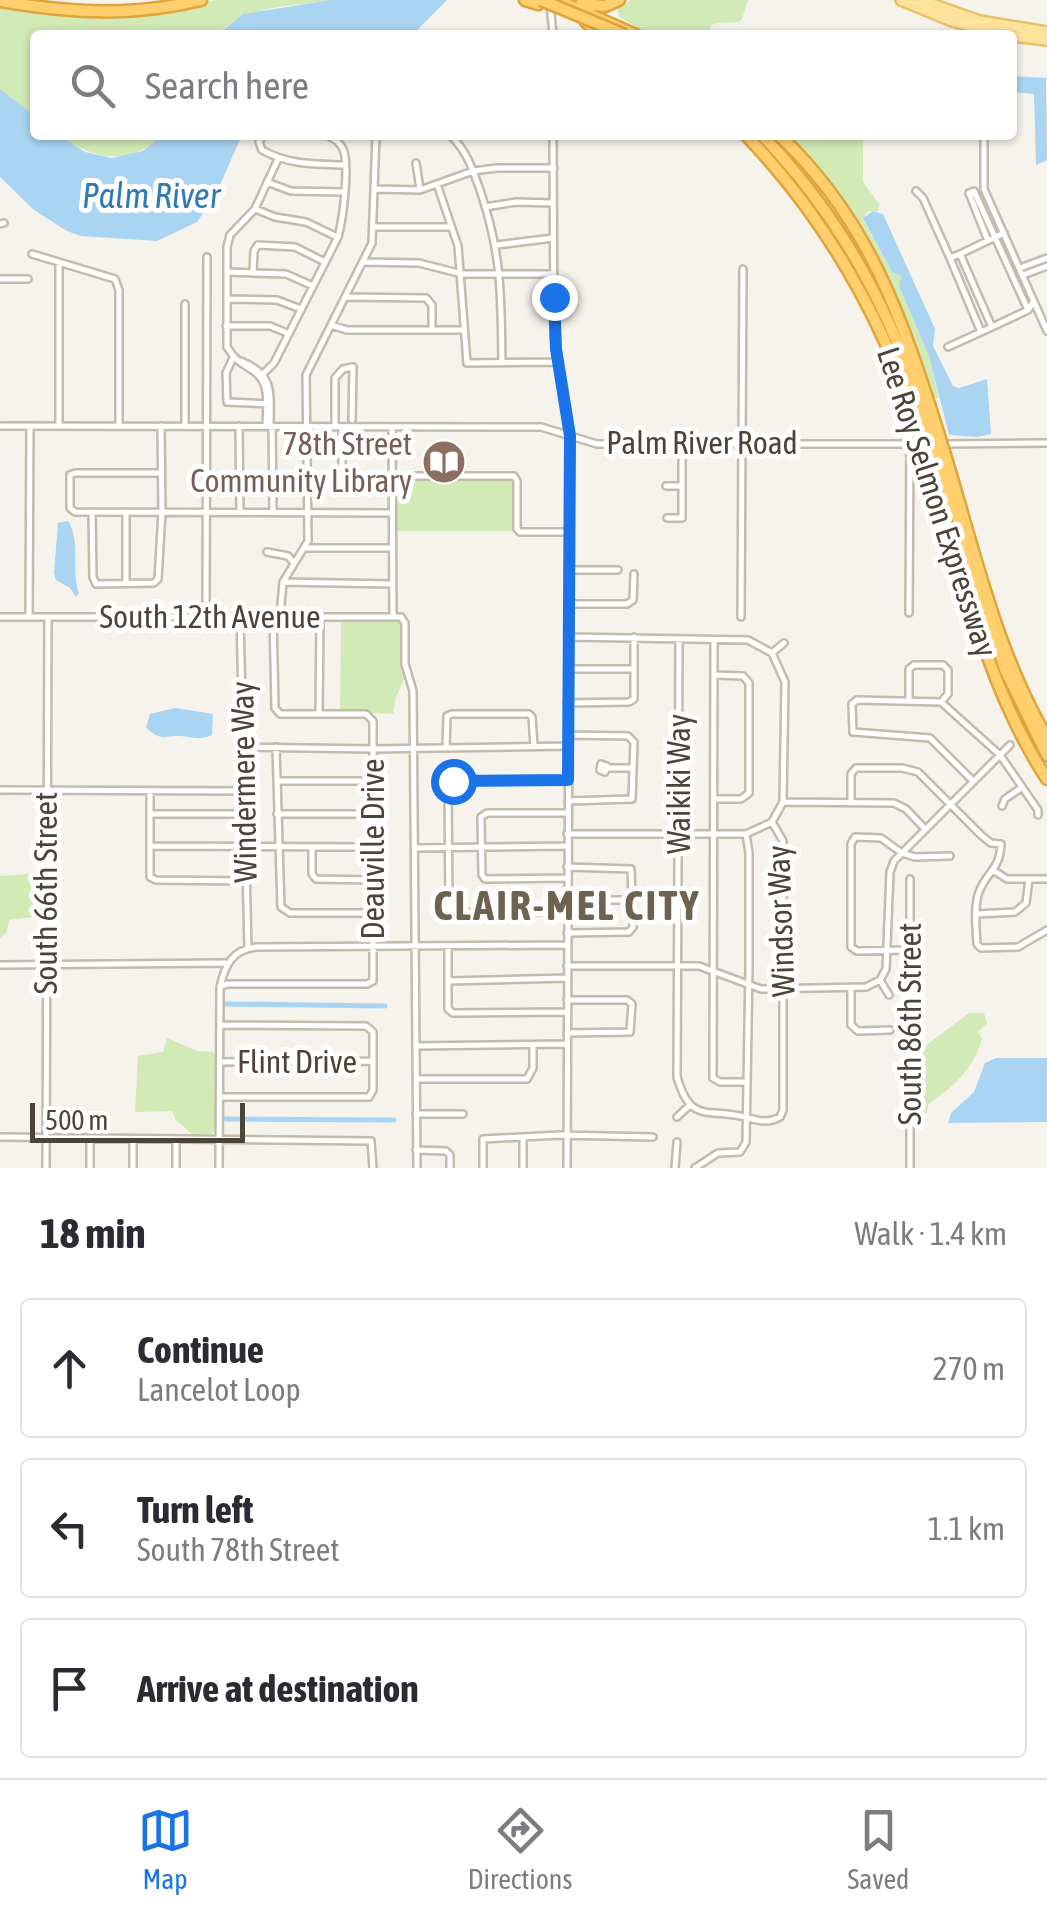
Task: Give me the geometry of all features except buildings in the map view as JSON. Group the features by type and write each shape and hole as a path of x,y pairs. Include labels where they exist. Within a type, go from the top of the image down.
{"highway":[{"path":"0,1 102,13 150,10 201,0"},
{"path":"525,0 598,6 619,0"},
{"path":"540,2 612,30"},
{"path":"560,3 596,30"},
{"path":"560,3 624,30"},
{"path":"586,22 603,30"},
{"name":"Lee Roy Selmon Expressway","path":"751,140 786,179 832,242 887,342 929,432 983,645 1024,742 1047,778"},
{"path":"766,140 844,252 882,322 904,382"},
{"path":"766,140 817,197 855,253 896,335 929,432"},
{"path":"767,140 813,185 852,237 876,276 915,359"},
{"name":"Lee Roy Selmon Expressway","path":"784,140 829,190 865,243 896,306 915,359 936,454 1010,664 1047,738"},
{"path":"936,454 1004,668 1047,755"},
{"path":"1001,693 1047,768"}],"main road":[{"path":"901,0 952,21 992,30"},
{"path":"920,0 992,30"},
{"path":"1017,31 1047,32"},
{"path":"1017,37 1047,40"}],"street":[{"path":"553,30 560,3"},
{"path":"260,140 262,150 297,164 344,165"},
{"path":"261,375 275,357 338,237 344,153 336,140"},
{"path":"320,618 319,714 280,714 275,708 276,617 283,582 306,548 306,375 364,262 375,226 376,140"},
{"path":"455,140 465,151 473,171 496,245 501,274 502,363"},
{"path":"553,140 557,362 570,436 567,1168"},
{"path":"984,140 984,189 1047,331"},
{"path":"273,512 266,392 261,375 234,358 227,348 226,299 230,235 255,209 278,158"},
{"path":"416,162 420,190"},
{"path":"376,190 420,190 473,171 554,168"},
{"path":"267,182 291,191 342,192"},
{"path":"436,184 458,246 467,363 557,362"},
{"path":"916,190 923,198 981,332"},
{"path":"988,241 968,193 974,191 1028,310"},
{"path":"485,207 516,202 554,203"},
{"path":"255,209 275,218 306,222 338,237"},
{"path":"375,226 451,227"},
{"path":"950,258 1004,233"},
{"path":"496,245 554,238"},
{"path":"254,273 254,250 258,245 294,247 326,262"},
{"path":"32,254 115,278 119,290 119,426"},
{"path":"960,254 992,327"},
{"path":"206,616 208,258"},
{"path":"1022,272 1047,258"},
{"path":"364,262 419,263 462,274 554,274"},
{"path":"59,426 60,263"},
{"path":"1022,272 1047,266"},
{"path":"740,616 743,269"},
{"path":"227,272 286,274 313,286"},
{"path":"0,278 28,278"},
{"path":"345,298 426,298 432,305 432,330"},
{"path":"226,299 277,300 301,309"},
{"path":"948,347 1028,310 1034,301"},
{"path":"185,304 186,426"},
{"path":"331,325 347,330 464,330"},
{"path":"226,326 270,326 288,333"},
{"path":"234,358 226,372 227,402 268,404"},
{"path":"342,480 335,378 343,369 353,367 352,420"},
{"name":"Palm River Road","path":"0,426 541,428 597,444 1047,443"},
{"path":"29,617 30,426"},
{"path":"92,512 92,577 96,584 158,580 161,426"},
{"path":"239,426 240,512"},
{"path":"392,427 394,617 405,623 405,664 413,687 416,1168"},
{"path":"668,518 682,518 682,444"},
{"path":"910,444 910,614"},
{"path":"162,473 70,475 70,508 75,512 392,513"},
{"path":"306,479 514,476 517,529 568,532"},
{"path":"666,486 682,486"},
{"path":"126,512 126,583"},
{"path":"306,548 392,548"},
{"path":"267,552 288,556 293,562"},
{"path":"568,570 618,570"},
{"path":"568,604 627,604 632,600 634,574"},
{"path":"283,582 392,584"},
{"name":"Windermere Way","path":"240,617 248,948"},
{"name":"South 12th Avenue","path":"0,618 394,617"},
{"name":"South 66th Street","path":"46,1168 48,618"},
{"path":"568,637 748,640 772,653 784,643"},
{"path":"568,703 634,700 634,637"},
{"name":"Waikiki Way","path":"679,640 677,1077 690,1105"},
{"path":"714,640 713,1078 720,1082 747,1082"},
{"name":"Windsor Way","path":"747,1119 772,1122 780,1118 783,1110 783,841 772,822 783,802 785,682 772,653"},
{"path":"908,700 909,670 914,665 943,665 948,670 948,694 941,702"},
{"path":"568,670 634,669"},
{"path":"714,675 748,678 749,775 749,794 741,799 714,799"},
{"path":"973,781 930,738 852,732 852,704 856,700 941,702 1000,755 1038,815"},
{"name":"Deauville Drive","path":"220,987 373,981 370,717 319,714"},
{"path":"446,747 447,716 452,714 529,714 534,746"},
{"path":"568,736 632,737 633,768 633,796 629,801 568,801"},
{"path":"567,966 677,966 712,970 748,987 866,988 880,980 886,969 890,872 902,852 1010,745"},
{"path":"242,747 568,746"},
{"path":"276,747 280,902 284,910 374,914"},
{"path":"608,768 633,768"},
{"path":"852,803 851,774 856,768 918,772 982,836 1001,844 1000,860 977,898 976,944 981,948 1018,947 1047,930"},
{"path":"278,780 373,781"},
{"path":"567,911 455,913 450,909 448,787 453,781 568,780"},
{"path":"1002,806 1005,799 1021,788"},
{"path":"0,790 244,791"},
{"path":"150,790 150,877 246,881"},
{"path":"783,802 894,803 906,809 924,829"},
{"path":"567,878 485,879 481,816 568,812"},
{"path":"150,814 244,814"},
{"path":"278,814 372,814"},
{"path":"567,834 746,834 772,822"},
{"path":"695,1168 718,1153 744,1149 749,854 746,834"},
{"path":"910,950 857,951 851,947 850,844 855,838 881,838 916,857 950,856"},
{"path":"150,846 372,847"},
{"path":"415,848 567,846"},
{"path":"312,847 312,874 316,879 373,880"},
{"path":"567,867 630,869 633,927 629,932 567,933"},
{"path":"993,870 1007,878 1047,878"},
{"path":"976,914 1015,912 1026,903 1029,878"},
{"name":"South 86th Street","path":"910,879 910,1168"},
{"path":"603,900 632,900"},
{"path":"0,964 221,965 248,948 567,945"},
{"path":"448,946 448,1008 453,1013 567,1012"},
{"path":"219,1168 220,987 227,962"},
{"path":"448,981 567,978"},
{"path":"880,980 888,995"},
{"path":"852,990 852,1025 858,1031 890,1030"},
{"path":"566,1033 630,1032 632,1004 628,1000 567,1000"},
{"path":"220,1025 368,1026 373,1032 373,1090 368,1097 220,1097"},
{"path":"417,1046 566,1044"},
{"path":"416,1079 526,1079 531,1075 532,1045"},
{"name":"Flint Drive","path":"220,1062 373,1061"},
{"path":"677,1116 690,1105 712,1116 747,1119"},
{"path":"416,1114 463,1114"},
{"path":"0,1137 371,1141 374,1168"},
{"path":"484,1168 483,1138 653,1137"},
{"path":"90,1138 90,1168"},
{"path":"523,1138 523,1168"},
{"path":"134,1139 134,1168"},
{"path":"176,1139 176,1168"},
{"path":"675,1168 678,1142"},
{"path":"416,1150 446,1150 450,1168"}],"green space":[{"path":"215,0 331,0 255,12 222,30 30,30 30,112 0,89 0,5 135,9"},
{"path":"631,0 749,0 740,21 714,24 710,30 641,30 619,17 618,9"},
{"path":"67,140 157,140 138,152 112,156"},
{"path":"794,140 863,140 863,182 879,204 878,211 868,211 863,219 892,272 901,276 899,286 929,356 939,398 934,398 908,326 877,258 859,225"},
{"path":"393,477 516,478 518,531 392,531"},
{"path":"341,619 400,619 404,623 406,675 393,714 340,712"},
{"path":"40,873 45,894 41,916 9,920 7,932 0,938 0,876"},
{"path":"969,1013 984,1013 987,1023 978,1032 982,1039 968,1069 928,1105 927,1113 912,1114 912,1056"},
{"path":"167,1038 197,1051 213,1052 218,1060 216,1128 212,1134 193,1135 172,1111 135,1112 138,1056 163,1052"}],"water":[{"path":"331,0 447,0 417,30 223,30 243,14"},
{"path":"1017,76 1046,78 1047,160 1036,165 1034,94 1017,92"},
{"name":"Palm River","path":"0,89 30,112 30,140 67,140 85,152 112,158 143,151 157,140 240,140 216,194 197,222 157,241 81,236 67,231 34,210 0,177"},
{"path":"873,211 883,214 935,329 933,346 953,386 959,388 987,379 991,434 949,435 929,356 899,286 901,276 892,272 863,218"},
{"path":"68,521 75,547 79,593 76,597 56,580 54,573 58,523"},
{"path":"175,708 213,714 212,735 162,737 146,728 150,714"},
{"path":"996,1058 1047,1058 1047,1122 948,1123 951,1113 974,1092 985,1063"}],"waterway":[{"path":"225,1004 385,1006"},
{"path":"226,1119 394,1120"}],"place":[{"name":"78th Street Community Library","path":"444,462"}],"district":[{"name":"CLAIR-MEL CITY","path":"567,905"}],"route":[{"path":"453,781 568,780 570,436 556,349 554,297"}]}
